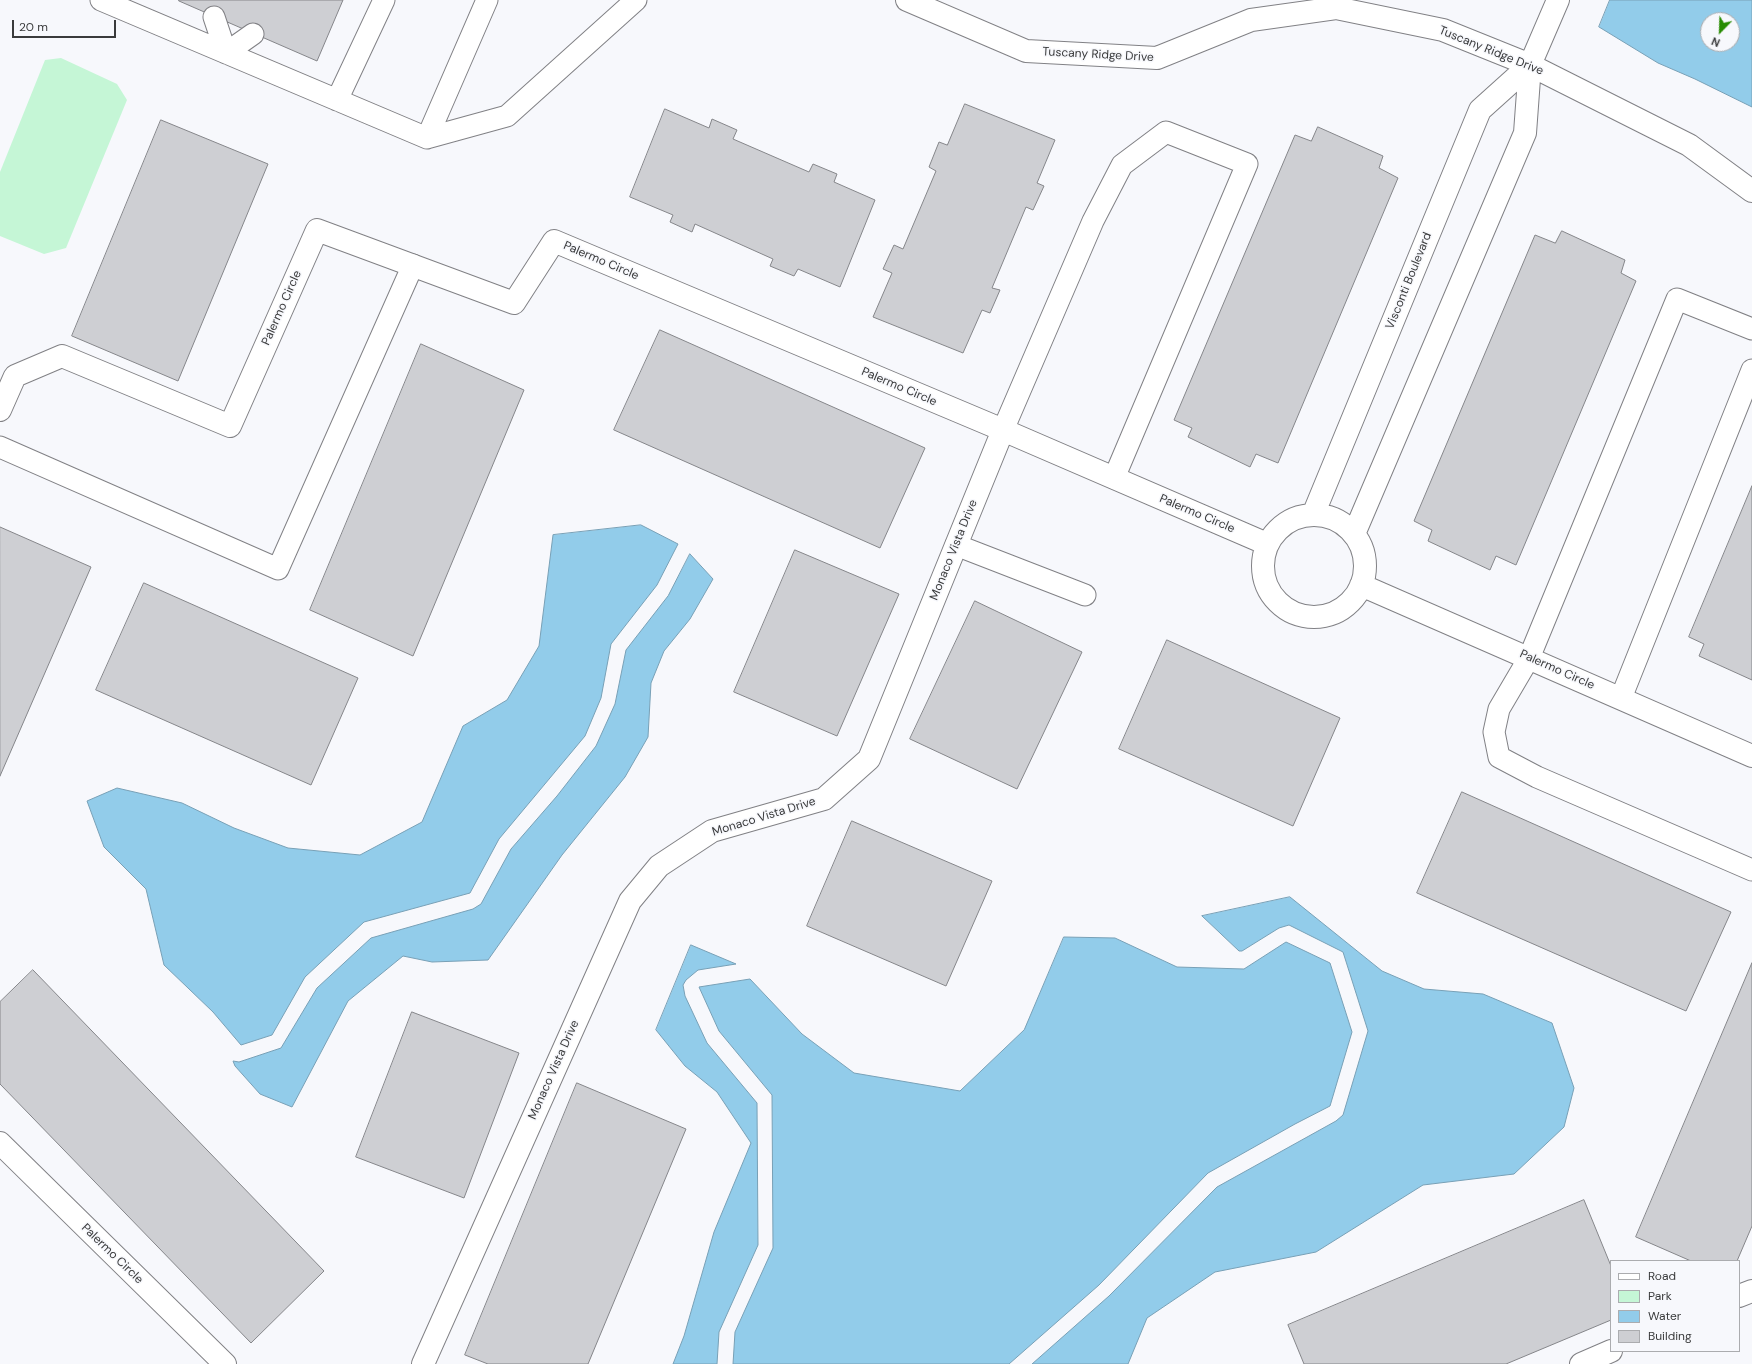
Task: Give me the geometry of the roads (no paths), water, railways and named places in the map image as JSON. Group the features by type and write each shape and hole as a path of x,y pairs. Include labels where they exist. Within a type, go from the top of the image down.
{"street":[{"name":"Tuscany Ridge Drive","path":"907,0 1026,51 1157,58 1251,20 1336,8 1443,30 1530,65 1689,145 1752,191"},
{"name":"Visconti Boulevard","path":"1354,534 1525,133 1530,65 1558,0"},
{"name":"Visconti Boulevard","path":"1313,515 1480,110 1530,65"},
{"name":"Palermo Circle","path":"0,410 15,376 62,356 230,426 317,230 514,303 554,241 1003,430 1267,544"},
{"name":"Monaco Vista Drive","path":"423,1364 630,901 659,866 712,831 824,799 869,758 1003,430"},
{"path":"1313,515 1331,518 1354,534 1362,550 1365,568 1361,585 1349,602 1334,612 1317,616 1300,615 1284,608 1272,595 1264,579 1263,561 1267,544 1281,527 1295,518 1313,515"},
{"name":"Palermo Circle","path":"1361,585 1752,756"},
{"name":"Palermo Circle","path":"0,1143 225,1364"},
{"path":"1740,1296 1752,1291"},
{"path":"1581,1364 1610,1351"}],"lane":[{"path":"101,0 428,138 507,116 636,0"},
{"path":"337,100 384,0"},
{"path":"428,138 487,0"},
{"path":"214,17 226,53"},
{"path":"226,53 253,34"},
{"path":"1003,430 1093,221 1122,165 1166,132 1247,164 1114,478"},
{"path":"0,446 278,569 413,265"},
{"path":"1752,330 1677,299 1529,658 1498,709 1494,732 1499,757 1537,777 1752,870"},
{"path":"1621,698 1752,370"},
{"path":"956,545 1085,595"}],"water":[{"path":"1610,0 1752,0 1752,107 1658,63 1599,27"},
{"path":"641,525 678,544 657,585 611,644 601,698 585,736 499,839 470,893 364,922 305,977 272,1035 241,1045 213,1012 164,965 146,889 104,847 87,801 117,788 182,803 234,828 288,848 360,855 422,822 463,726 507,700 539,646 553,535"},
{"path":"690,554 713,579 690,619 664,651 651,683 648,737 625,777 562,855 488,960 432,962 403,956 348,1001 292,1107 260,1094 235,1066 233,1061 239,1062 281,1048 317,988 371,938 473,909 481,904 511,849 557,796 596,746 615,704 626,650 668,596"},
{"path":"1290,897 1382,971 1424,989 1483,994 1552,1023 1574,1088 1564,1127 1514,1174 1423,1185 1316,1252 1215,1272 1147,1318 1128,1364 1032,1364 1109,1296 1217,1187 1336,1121 1343,1115 1368,1031 1343,952 1289,925 1279,928 1242,951 1239,951 1202,916"},
{"path":"1064,937 1115,938 1177,967 1244,969 1286,942 1330,963 1352,1032 1330,1106 1208,1173 1099,1285 1009,1364 733,1364 735,1332 773,1248 772,1095 719,1031 699,987 750,979 802,1034 854,1073 960,1091 1024,1030"},
{"path":"691,945 736,964 698,970 686,980 683,985 685,996 707,1043 757,1103 758,1245 719,1332 717,1364 673,1364 684,1336 714,1232 751,1143 717,1092 685,1066 656,1030"}]}
